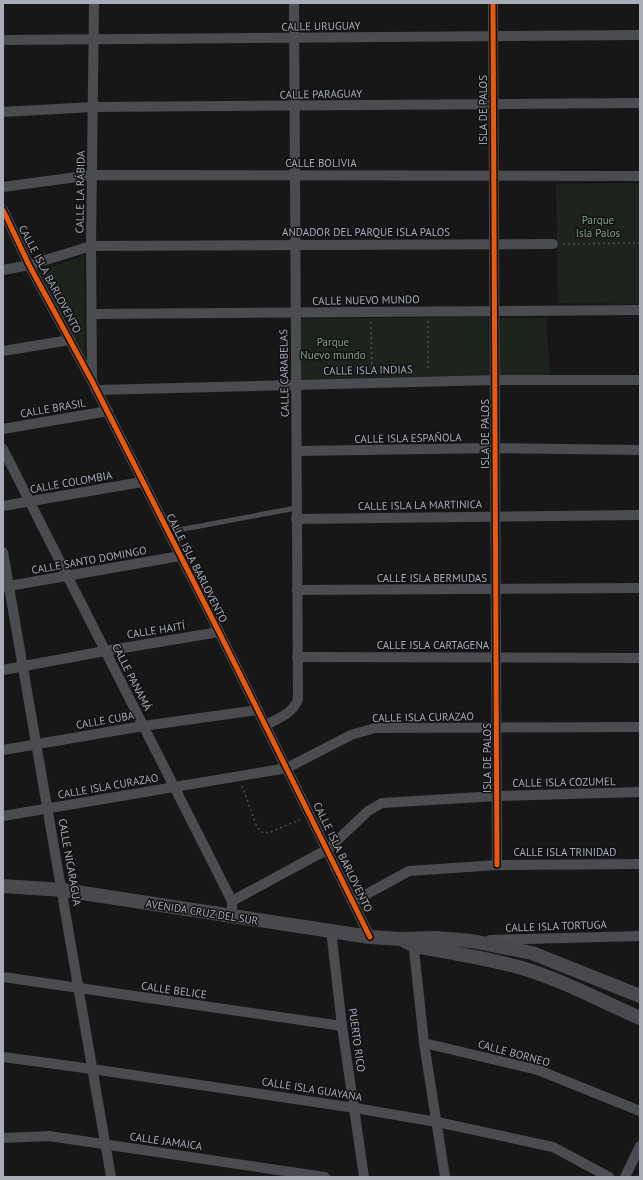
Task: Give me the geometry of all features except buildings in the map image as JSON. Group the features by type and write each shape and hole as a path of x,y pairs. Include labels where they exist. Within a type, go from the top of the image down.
{"main road":[{"name":"AVENIDA CRUZ DEL SUR","path":"3,886 62,890 409,941 522,968 562,983 640,1018"},
{"name":"AVENIDA CRUZ DEL SUR","path":"409,941 472,941 532,953 640,996"}],"street":[{"name":"CALLE LA RÁBIDA","path":"94,3 91,246 94,386"},
{"name":"CALLE CARABELAS","path":"266,725 290,712 296,706 298,699 293,106 294,3"},
{"name":"ISLA DE PALOS","path":"493,3 497,864"},
{"name":"CALLE URUGUAY","path":"3,40 640,35"},
{"name":"CALLE PARAGUAY","path":"3,112 93,107 640,103"},
{"name":"CALLE BOLIVIA","path":"3,187 92,175 640,176"},
{"name":"CALLE ISLA BARLOVENTO","path":"3,210 29,265 108,411 142,482 354,901 370,936"},
{"name":"ANDADOR DEL PARQUE ISLA PALOS","path":"3,270 29,265 91,246 553,244"},
{"name":"CALLE NUEVO MUNDO","path":"93,314 640,310"},
{"path":"3,351 70,340"},
{"name":"CALLE ISLA INDIAS","path":"94,386 494,380 640,380"},
{"name":"CALLE BRASIL","path":"3,429 108,411"},
{"name":"CALLE ISLA ESPAÑOLA","path":"297,451 495,448 640,450"},
{"name":"CALLE PANAMÁ","path":"3,449 232,901 232,916"},
{"name":"CALLE COLOMBIA","path":"3,506 142,482"},
{"name":"CALLE ISLA LA MARTINICA","path":"296,519 640,515"},
{"name":"CALLE NICARAGUA","path":"3,552 6,587 23,666 80,989 111,1177"},
{"name":"CALLE SANTO DOMINGO","path":"6,587 180,556"},
{"name":"CALLE ISLA BERMUDAS","path":"297,590 640,588"},
{"name":"CALLE HAITÍ","path":"3,670 105,650 219,632"},
{"name":"CALLE ISLA CARTAGENA","path":"297,657 640,658"},
{"name":"CALLE CUBA","path":"3,750 143,726 258,710"},
{"name":"CALLE ISLA CURAZAO","path":"3,816 287,768 351,735 375,728 640,727"},
{"name":"CALLE ISLA COZUMEL","path":"232,901 328,849 368,811 382,803 497,796 640,792"},
{"name":"CALLE ISLA TRINIDAD","path":"354,901 409,871 497,864 640,864"},
{"name":"PUERTO RICO","path":"331,930 342,1026 364,1177"},
{"name":"CALLE ISLA TORTUGA","path":"472,941 640,936"},
{"path":"409,941 424,1043 438,1122 445,1177"},
{"name":"CALLE BELICE","path":"3,977 342,1026"},
{"name":"CALLE BORNEO","path":"424,1043 538,1070 640,1111"},
{"name":"CALLE ISLA GUAYANA","path":"3,1057 354,1108 438,1122 553,1147 610,1177"},
{"name":"CALLE JAMAICA","path":"3,1138 49,1136 325,1177"},
{"path":"624,1177 640,1146"}],"lane":[{"path":"168,532 296,508"}],"path":[{"path":"553,244 640,243"},
{"path":"371,312 372,382"},
{"path":"428,312 428,381"},
{"path":"239,776 257,828 262,833 270,832 310,815"}],"green space":[{"name":"Parque Isla Palos","path":"640,183 640,304 558,303 556,184"},
{"path":"84,256 85,357 39,271"},
{"name":"Parque Nuevo mundo","path":"488,317 489,375 301,379 300,319"},
{"path":"500,318 546,318 550,375 500,375"}],"cycle path":[{"path":"493,3 497,865"},
{"path":"3,210 29,265 92,381 219,632 370,937"}]}
